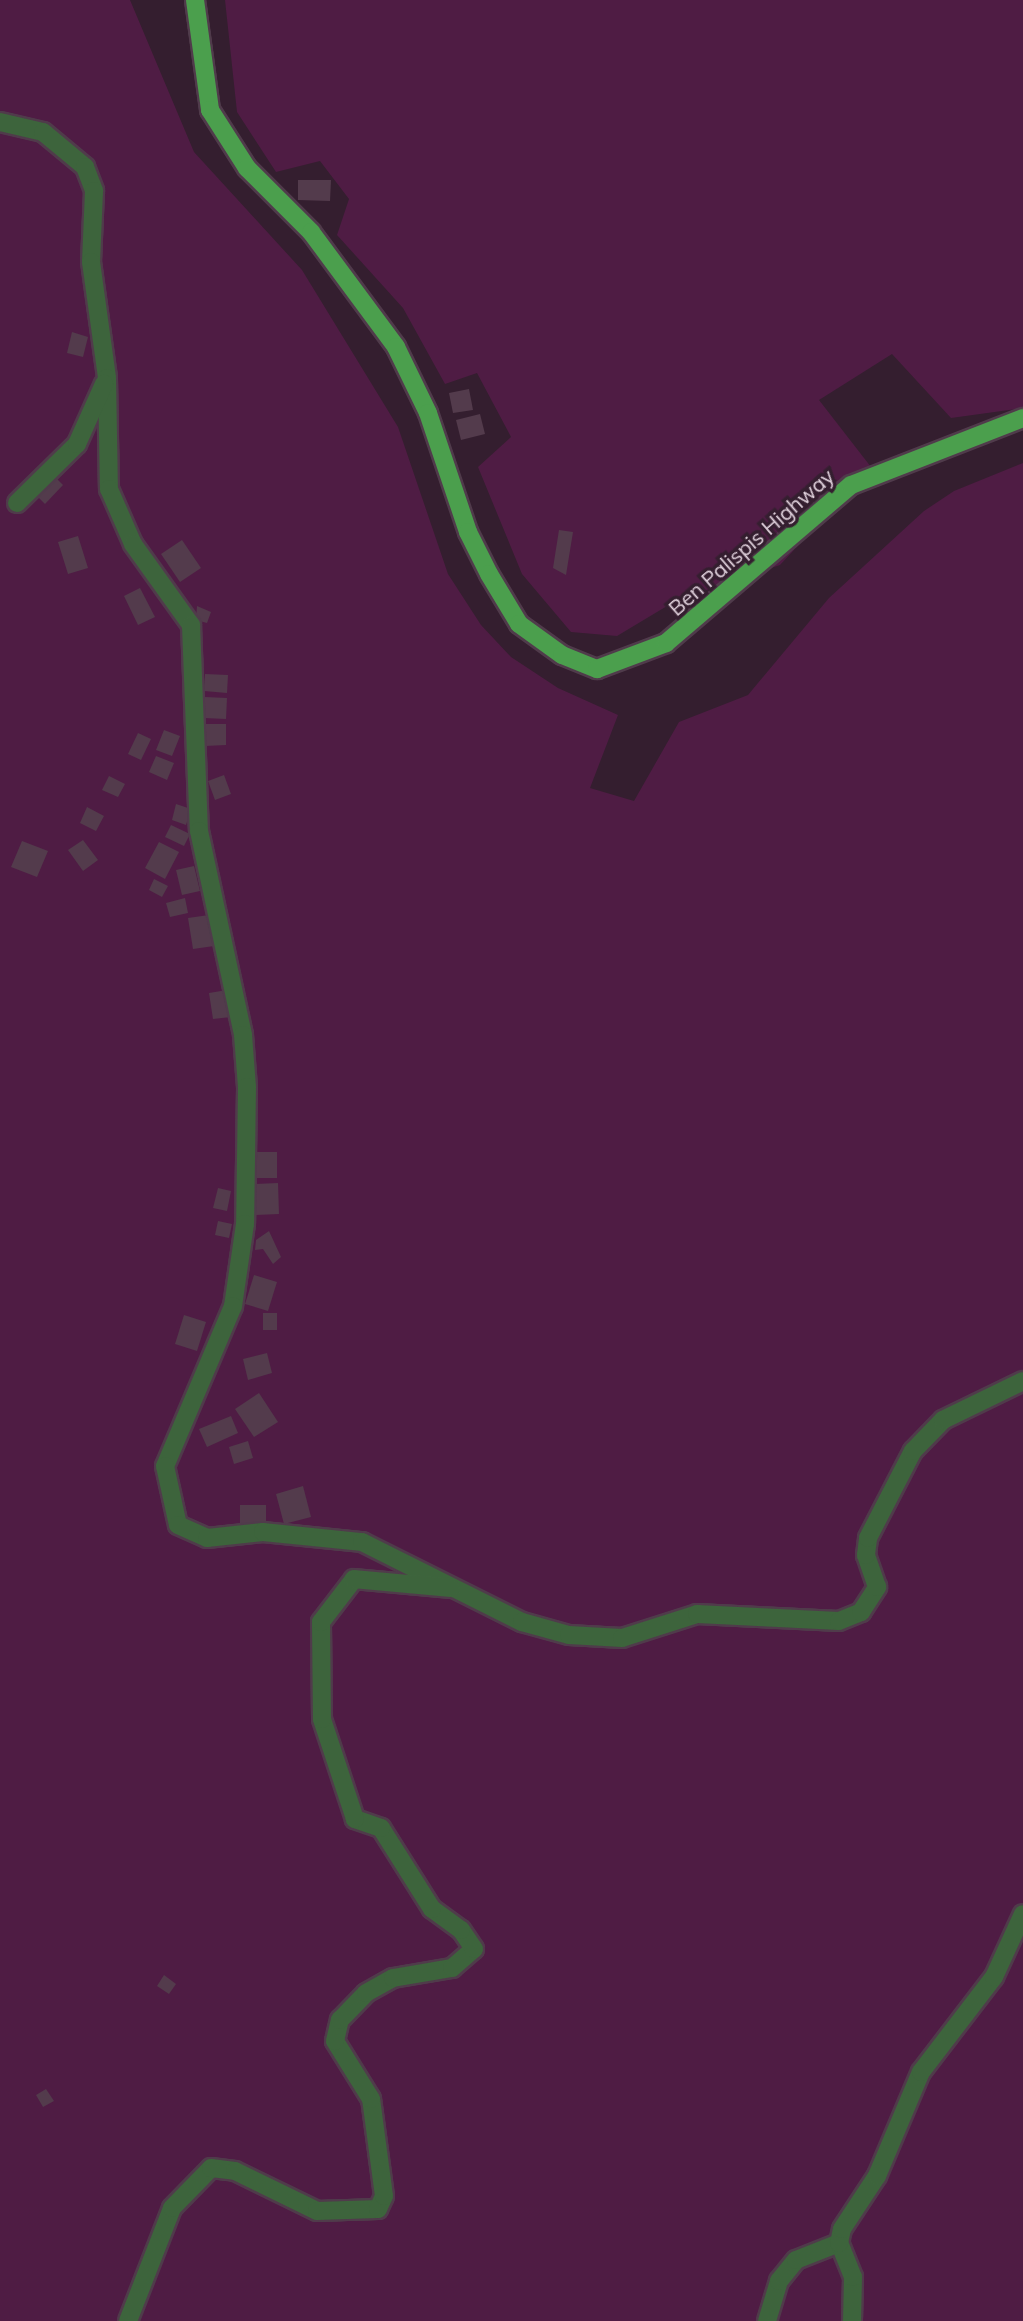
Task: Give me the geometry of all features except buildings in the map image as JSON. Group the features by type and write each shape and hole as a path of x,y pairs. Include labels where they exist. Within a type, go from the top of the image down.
{"main road":[{"name":"Ben Palispis Highway","path":"195,0 211,110 247,168 311,232 396,347 428,413 468,532 489,573 519,624 562,655 597,669 666,643 851,485 1023,418"}],"street":[{"path":"0,122 43,132 85,167 94,191 92,279 107,377 113,504 191,625 200,831 246,1054 241,1260 219,1350 169,1448 164,1478 170,1509 185,1532 207,1538 263,1532 362,1542 544,1630 608,1639 697,1614 823,1623 850,1618 877,1587 866,1555 867,1538 913,1451 943,1420 1023,1381"},
{"path":"17,503 78,444 107,377"},
{"path":"128,2321 172,2208 211,2168 235,2171 317,2211 378,2209 384,2196 371,2099 343,2062 335,2041 340,2020 366,1993 393,1978 452,1968 474,1949 461,1930 432,1909 381,1828 355,1819 322,1719 321,1622 354,1579 462,1590"},
{"path":"852,2321 853,2277 839,2243 846,2219 877,2176 921,2073 994,1977 1023,1914"},
{"path":"766,2321 779,2281 796,2260 839,2243"}],"shaded area":[{"path":"0,0 130,0 194,152 302,270 398,427 448,574 481,625 511,657 558,688 618,715 590,788 634,801 679,722 748,695 829,598 924,511 954,491 1023,463 1023,2321 0,2321"},
{"path":"225,0 1023,0 1023,408 951,418 892,354 819,400 871,467 780,565 677,600 617,636 571,632 522,574 478,467 511,437 477,373 445,384 403,308 337,235 349,199 320,161 276,172 237,112"}]}
